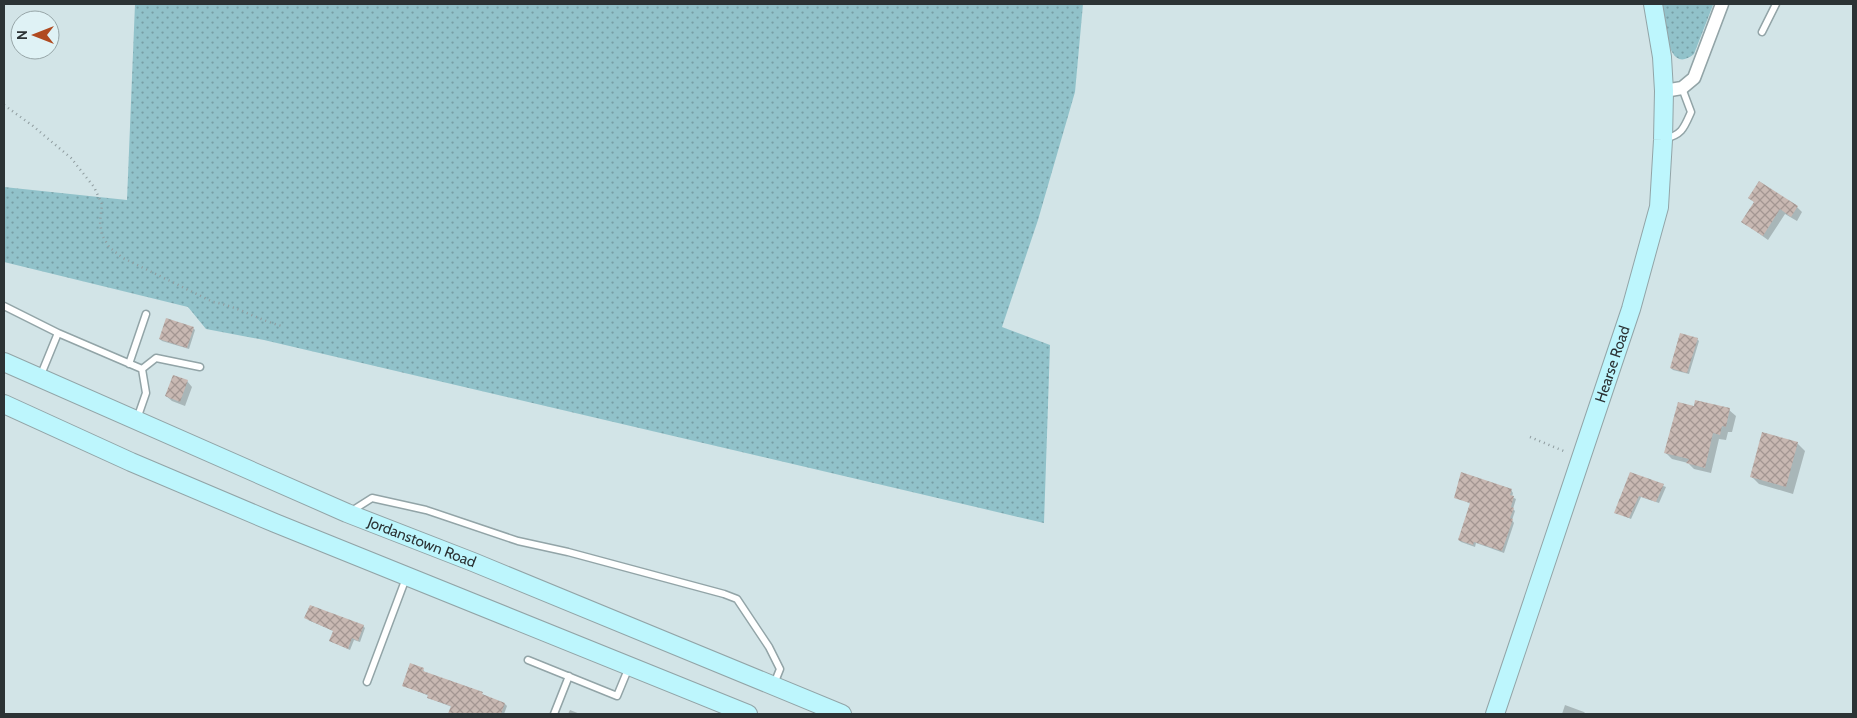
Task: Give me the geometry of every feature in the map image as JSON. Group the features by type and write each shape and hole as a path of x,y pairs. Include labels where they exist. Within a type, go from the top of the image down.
{"main road":[{"name":"Hearse Road","path":"1495,714 1631,309 1658,208 1663,140 1664,91 1662,57 1653,4"},
{"name":"Jordanstown Road","path":"4,362 347,514 473,562 842,714"},
{"path":"4,404 131,462 406,576 748,714"}],"street":[{"path":"1664,91 1682,88 1694,78 1722,4"}],"lane":[{"path":"1762,32 1776,4"},
{"path":"1663,140 1676,136 1685,126 1691,112 1682,88"},
{"path":"4,306 58,333 142,369"},
{"path":"129,364 146,314"},
{"path":"39,378 58,333"},
{"path":"142,369 156,358 200,367"},
{"path":"136,420 146,393 142,369"},
{"path":"347,514 372,498 426,510 518,541 568,552 737,598 769,647 780,670 774,685"},
{"path":"367,682 406,576"},
{"path":"528,660 617,696 629,666"},
{"path":"554,714 569,676"}],"path":[{"path":"4,105 33,126 71,158 94,187 102,204 100,222 102,234 109,247 123,258 213,302 228,304 266,322 282,326"},
{"path":"1530,437 1582,457"}],"shaded area":[{"path":"135,4 1083,4 1075,92 1038,220 1002,327 1050,345 1044,523 264,340 206,329 188,307 4,262 4,187 127,200"},
{"path":"1662,4 1713,5 1694,54 1685,59 1678,58 1672,53 1666,33"}],"building":[{"path":"1759,181 1798,206 1791,217 1780,209 1763,236 1741,222 1754,202 1748,198"},
{"path":"166,318 194,327 187,348 159,339"},
{"path":"1680,333 1698,338 1687,373 1670,368"},
{"path":"173,375 188,380 180,402 165,396"},
{"path":"1695,400 1730,408 1726,427 1722,426 1720,435 1713,433 1705,468 1686,463 1689,459 1664,453 1678,402 1694,406"},
{"path":"1762,432 1798,442 1786,487 1750,477"},
{"path":"1461,472 1512,489 1510,495 1514,496 1511,507 1514,508 1510,518 1513,519 1502,551 1474,542 1473,545 1458,540 1470,503 1454,498"},
{"path":"1630,472 1664,484 1656,502 1639,496 1629,518 1614,513"},
{"path":"310,605 364,625 358,641 352,638 348,649 329,641 333,631 304,618"},
{"path":"410,663 424,668 423,671 483,692 482,694 505,703 501,714 448,714 451,706 427,698 428,695 402,686"}]}
